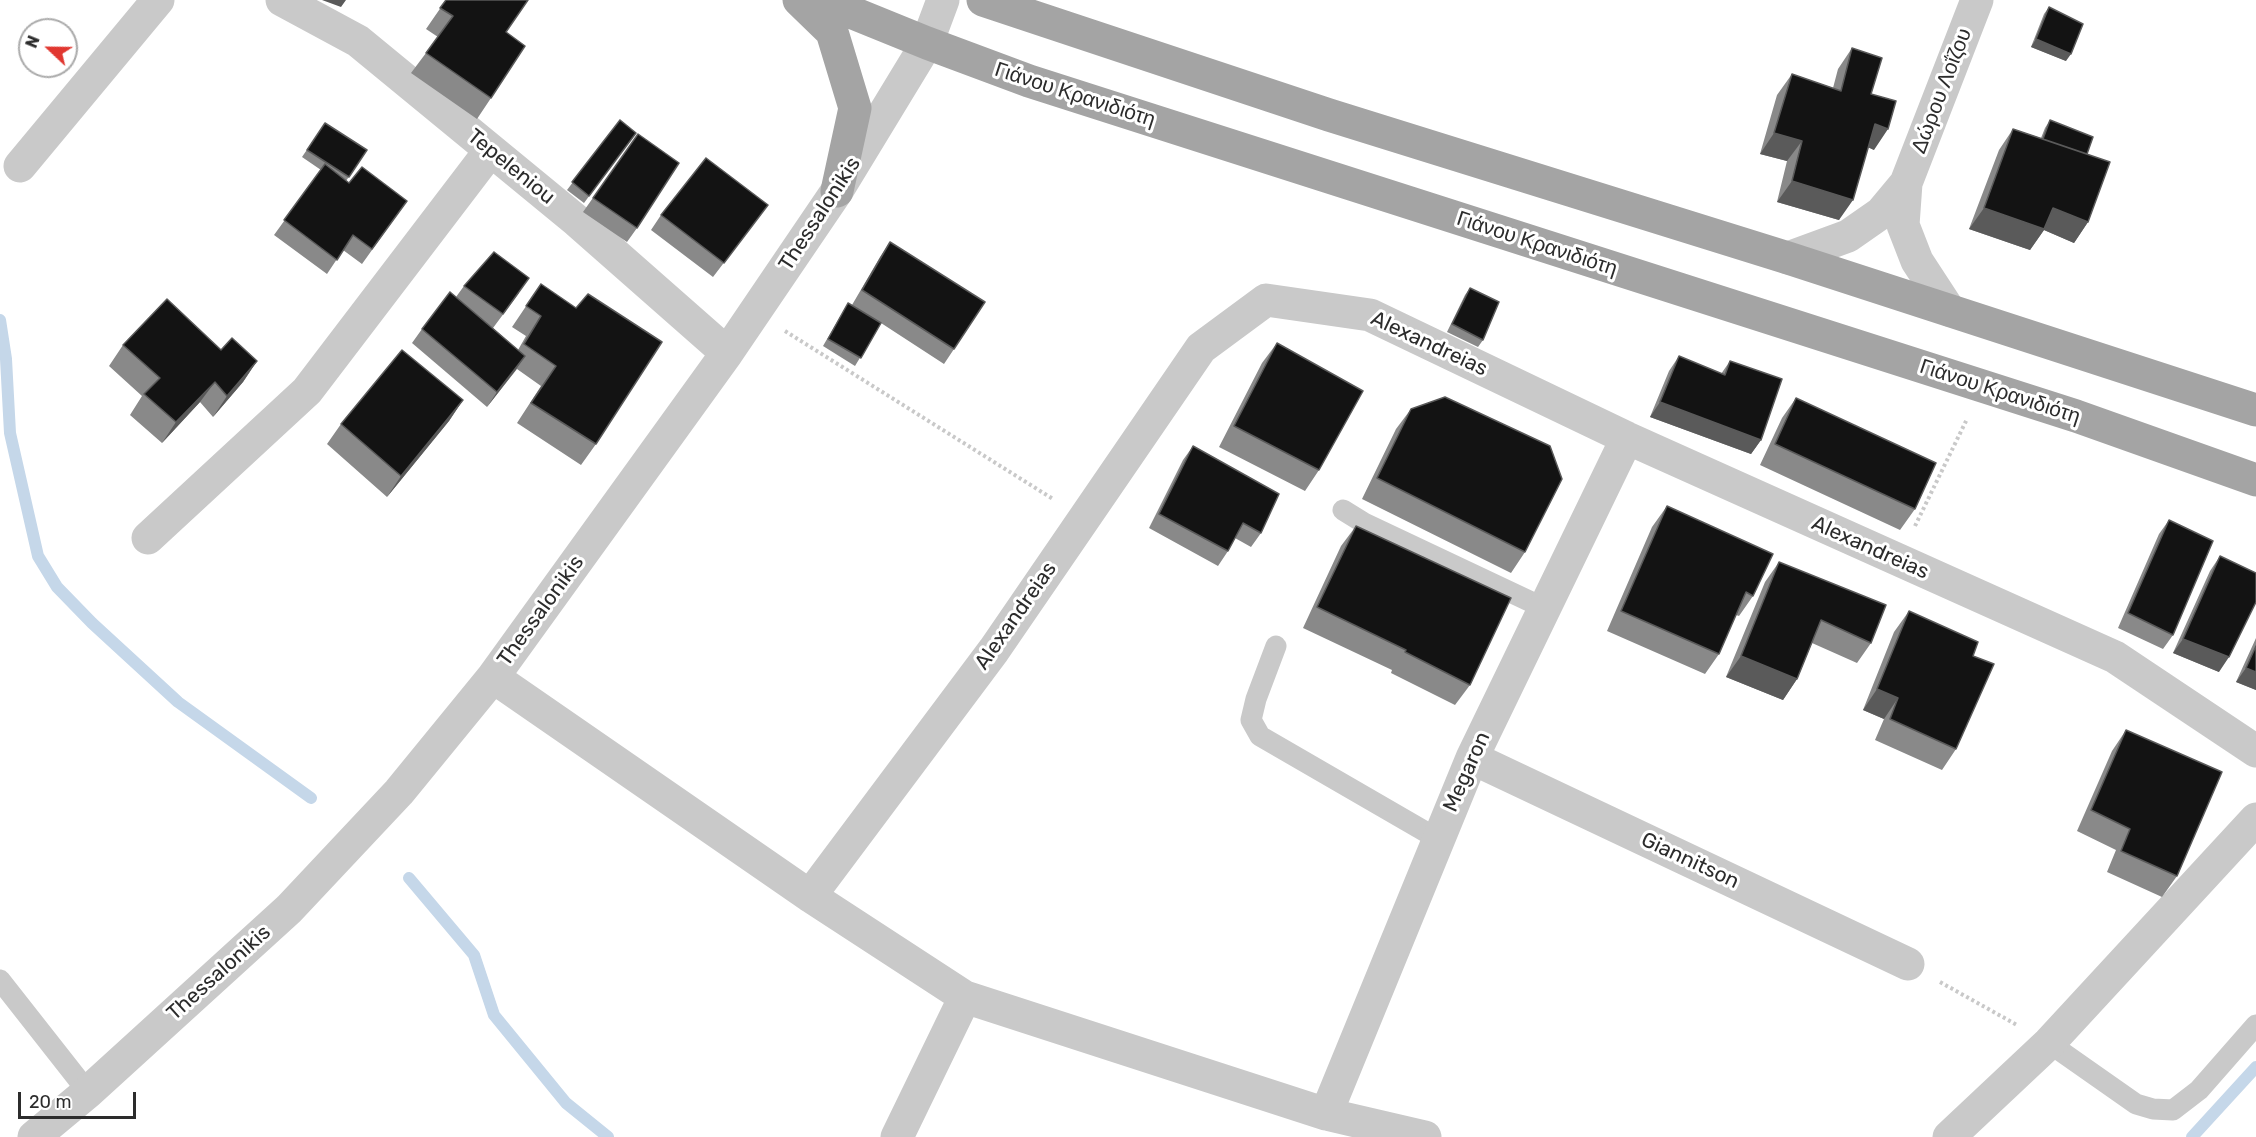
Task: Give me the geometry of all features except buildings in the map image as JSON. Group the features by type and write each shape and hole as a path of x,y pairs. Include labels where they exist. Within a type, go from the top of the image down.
{"main road":[{"path":"799,0 832,32 855,108 837,191"},
{"name":"Γιάνου Κρανιδιότη","path":"821,0 927,43 1052,88 2076,416 2256,480"},
{"path":"983,0 1329,115 1788,258 2256,410"}],"street":[{"path":"20,166 158,0"},
{"name":"Tepeleniou","path":"282,0 358,41 577,220 728,353"},
{"name":"Thessalonikis","path":"34,1137 88,1092 289,909 399,792 493,677 728,353 837,191 927,43 943,0"},
{"name":"Δώρου Λοΐζου","path":"1949,310 1917,261 1903,225 1906,183 1977,0"},
{"path":"148,538 307,391 490,151"},
{"name":"Δώρου Λοΐζου","path":"1788,258 1848,236 1881,213 1906,183"},
{"name":"Alexandreias","path":"810,896 993,650 1202,348 1266,300 1370,315 1627,438 2115,657 2256,751"},
{"name":"Megaron","path":"1326,1114 1472,758 1627,438"},
{"path":"493,677 810,896 965,997 1326,1114 1425,1137"},
{"name":"Giannitson","path":"1472,758 1908,963"},
{"path":"1949,1137 2049,1043 2256,819"},
{"path":"897,1137 965,997"}],"lane":[{"path":"1343,510 1364,523 1544,608"},
{"path":"1276,646 1256,699 1251,720 1260,736 1438,839"},
{"path":"0,980 88,1092"},
{"path":"2049,1043 2136,1104 2153,1109 2173,1110 2199,1090 2256,1025"}],"path":[{"path":"754,313 1084,518"},
{"path":"1897,561 1983,386"},
{"path":"1908,963 2049,1043"}],"waterway":[{"path":"0,320 6,359 10,433 38,556 57,587 92,623 178,702 311,798"},
{"path":"409,878 474,955 494,1015 566,1103 608,1137"},
{"path":"2192,1137 2256,1067"}]}
